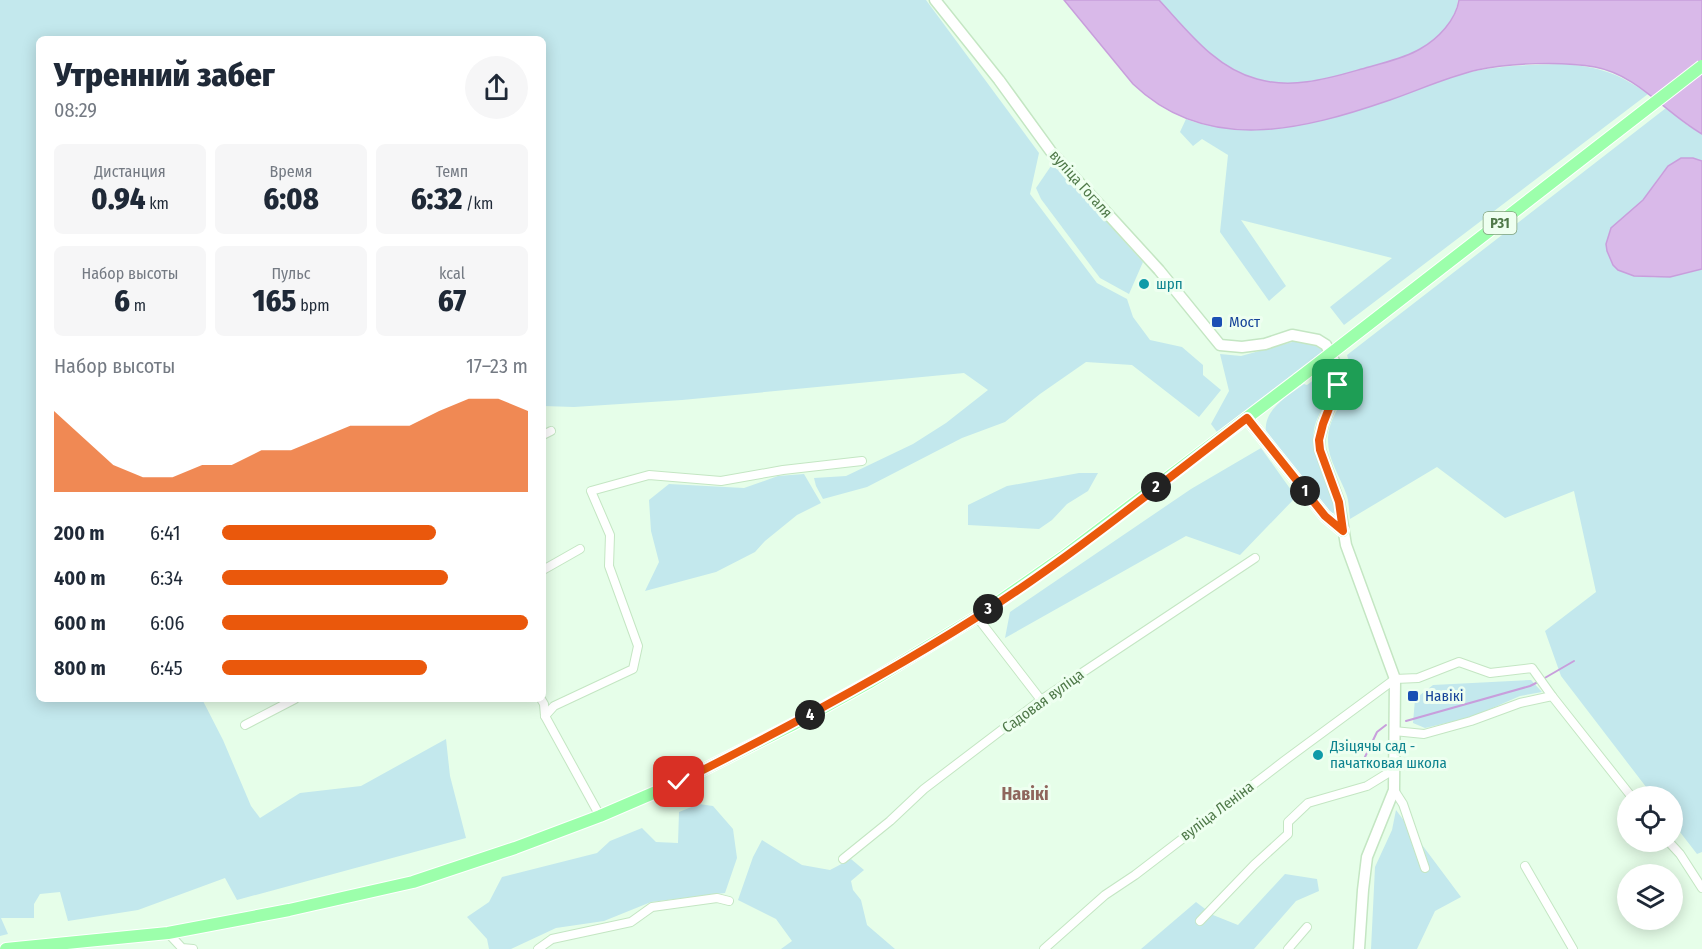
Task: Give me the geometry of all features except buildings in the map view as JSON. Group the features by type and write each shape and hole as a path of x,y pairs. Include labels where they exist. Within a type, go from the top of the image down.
{"main road":[{"name":"Р31","path":"6,949 168,933 289,910 413,882 600,816 679,782 792,725 868,683 977,617 1063,557 1298,379 1702,66"},
{"path":"1247,418 1325,516 1343,531"}],"street":[{"name":"вуліца Гогаля","path":"935,0 999,80 1052,153 1159,270 1220,345 1242,347 1264,344 1292,335 1318,340 1326,345 1339,376 1319,440 1320,450 1339,502 1343,531"},
{"path":"545,716 554,706 633,669 638,646 609,566 610,535 591,491 649,475 721,481 862,460"},
{"path":"1343,531 1346,545 1395,679 1394,790 1367,857 1359,949"},
{"path":"546,568 580,549"},
{"name":"Садовая вуліца","path":"843,859 890,821 924,789 1041,700 1255,558"},
{"path":"977,617 1041,700"},
{"path":"1395,679 1418,678 1459,662 1490,673 1532,668 1623,786"},
{"name":"вуліца Леніна","path":"1044,949 1105,895 1135,875 1395,679"},
{"path":"1394,732 1424,734 1471,721 1520,703 1552,696"},
{"path":"245,725 289,702"},
{"path":"543,702 545,716 600,816"},
{"path":"1200,921 1254,865 1288,834 1288,822 1308,803 1367,786 1394,770"},
{"path":"1394,790 1403,804 1425,868"},
{"path":"1678,852 1702,888"},
{"path":"1525,866 1573,949"},
{"path":"538,949 552,939 631,922 652,907 717,897 729,901"},
{"path":"1288,949 1307,927"},
{"path":"168,933 182,948 193,949"}],"shaded area":[{"path":"0,0 926,0 1039,153 1030,194 1097,283 1127,299 1133,317 1150,340 1182,347 1203,365 1203,375 1221,390 1199,417 1132,365 1086,362 1005,422 962,438 867,487 823,499 814,478 846,476 913,444 946,423 988,390 964,373 682,400 574,407 546,406 546,36 36,36 36,702 204,702 223,740 251,806 260,818 300,793 361,786 446,739 450,776 466,838 237,900 225,878 138,910 68,921 60,892 40,894 34,904 34,918 1,918 8,934 0,936"},
{"path":"1064,0 1159,0 1203,47 1228,66 1257,79 1299,83 1327,78 1414,52 1427,45 1445,28 1454,15 1459,0 1702,0 1702,134 1625,78 1595,67 1552,63 1477,70 1357,111 1290,127 1257,130 1224,128 1192,121 1162,106 1133,84"},
{"path":"1159,0 1458,0 1454,15 1445,28 1427,45 1414,52 1327,78 1285,83 1257,79 1228,66 1203,47"},
{"path":"1563,64 1608,72 1648,94 1344,325 1330,307 1392,258 1241,220 1286,286 1269,301 1220,232 1228,155 1202,139 1193,146 1180,132 1186,119 1221,128 1256,130 1290,126 1324,119 1459,75 1485,69"},
{"path":"1666,108 1702,134 1702,161 1683,159 1675,162 1663,172 1635,208 1610,259 1618,268 1640,276 1679,275 1702,269 1702,852 1697,854 1683,836 1683,786 1645,786 1561,676 1545,631 1596,592 1574,491 1505,518 1437,467 1350,519 1347,496 1328,446 1330,426 1348,390 1350,369 1347,355"},
{"path":"1681,158 1702,161 1702,269 1670,277 1634,276 1618,270 1613,265 1607,251 1606,244 1611,228 1643,200 1668,166"},
{"path":"1053,163 1143,262 1129,294 1100,278 1041,199 1036,188"},
{"path":"1296,341 1310,343 1323,351 1217,432 1211,424 1229,391 1220,354 1241,356"},
{"path":"1331,367 1332,384 1316,422 1314,439 1317,460 1337,511 1331,514 1266,433 1266,425 1272,410 1278,404"},
{"path":"1261,448 1296,497 1240,555 1186,536 1005,638 1010,612 1191,489"},
{"path":"1079,473 1098,473 1088,491 1067,504 1052,520 1039,529 968,525 968,505 1007,486"},
{"path":"804,474 821,503 797,515 755,552 716,572 645,591 659,562 651,531 649,500 669,484 744,488 778,476"},
{"path":"1531,680 1542,692 1520,696 1472,717 1425,728 1413,723 1415,699 1433,685"},
{"path":"699,804 713,806 733,829 737,858 725,893 651,902 604,921 556,928 511,949 489,949 487,939 467,917 489,902 502,877 597,853 610,841 642,828 656,842 678,843 679,812"},
{"path":"1396,810 1461,897 1435,911 1417,949 1371,949 1375,867 1392,830"},
{"path":"762,840 802,865 830,870 851,859 864,870 851,881 853,890 861,900 867,925 895,949 781,949 792,941 776,919 738,900 753,857"},
{"path":"1285,874 1317,879 1319,891 1296,901 1254,949 1141,949 1196,902 1213,915 1238,925"}],"waterway":[{"path":"1543,679 1574,661"},
{"path":"1406,721 1538,682"},
{"path":"1364,759 1377,732 1386,725"}],"place":[{"name":"шрп","path":"1144,284"},
{"name":"Мост","path":"1217,322"},
{"name":"Навікі","path":"1413,696"},
{"name":"Дзіцячы сад - пачатковая школа","path":"1318,755"}],"district":[{"name":"Навікі","path":"1025,794"}],"route":[{"path":"679,782 792,725 868,683 977,617 1063,557 1247,418 1325,516 1343,531 1339,502 1320,450 1319,440 1338,385"}]}
